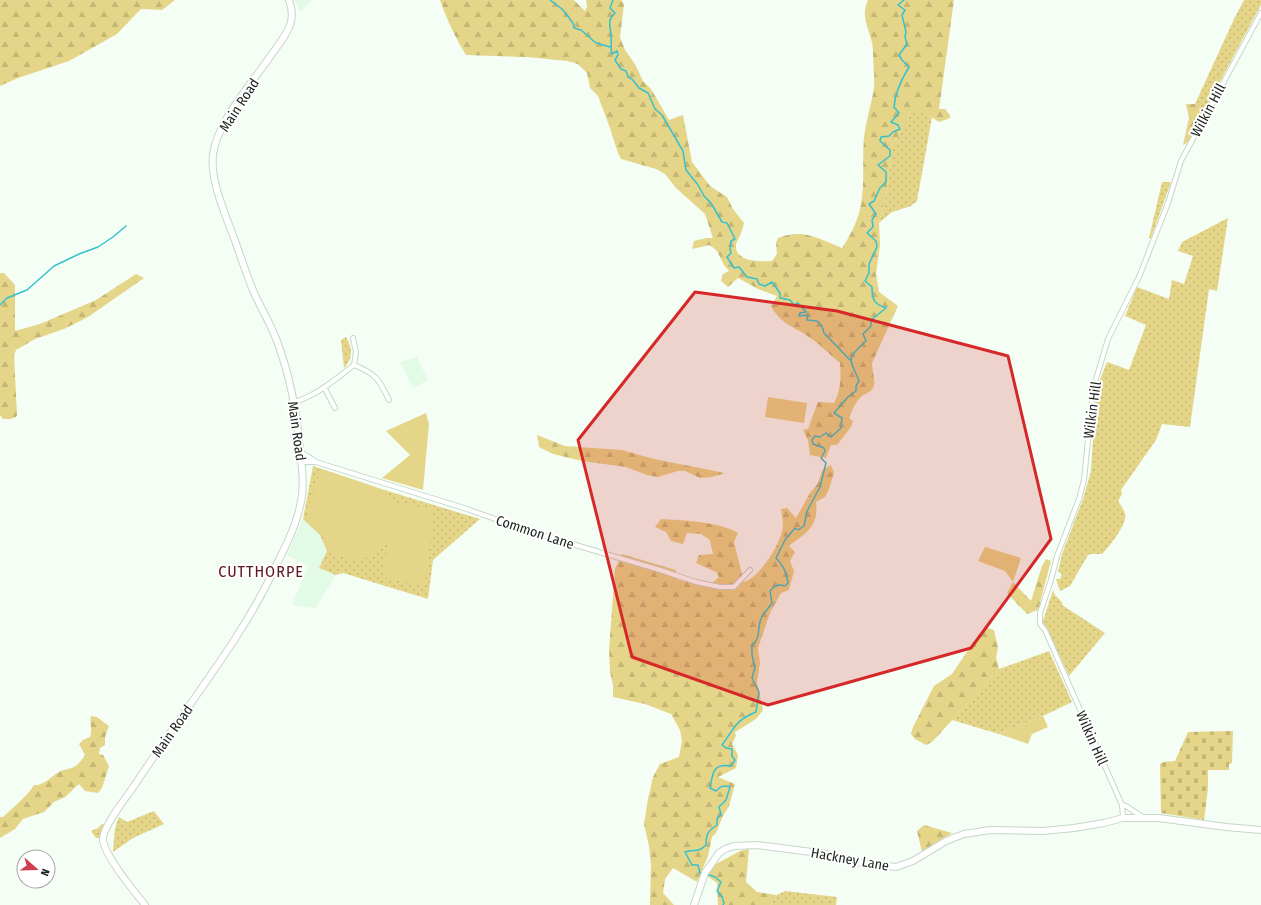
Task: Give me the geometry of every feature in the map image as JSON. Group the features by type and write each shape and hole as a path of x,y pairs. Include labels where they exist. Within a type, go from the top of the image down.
{"main road":[{"name":"Main Road","path":"145,905 110,858 103,838 109,824 254,609 271,576 295,522 301,504 303,484 301,452 294,402 285,365 276,339 249,281 220,200 212,169 216,140 224,123 272,55 290,25 292,12 289,0"},
{"name":"Hackney Lane","path":"695,903 705,873 719,853 734,846 757,845 826,854 861,863 896,867 913,862 946,841 964,834 990,830 1043,830 1074,828 1123,818 1159,818 1261,830"}],"street":[{"name":"Wilkin Hill","path":"1123,818 1122,805 1045,630 1040,624 1040,613 1057,556 1079,499 1084,480 1093,389 1108,339 1139,277 1168,203 1181,161 1261,13"},
{"path":"294,402 306,399 354,365 356,352 353,338"},
{"path":"354,365 367,370 378,378 389,400"},
{"path":"324,387 335,408"},
{"name":"Common Lane","path":"301,452 316,462 464,508 535,533 696,582 720,587 734,587 750,570"},
{"name":"Common Lane","path":"302,462 316,462"},
{"path":"1122,805 1144,818"}],"highlighted area":[{"path":"695,292 837,311 1008,356 1051,539 971,648 768,705 632,657 578,440"}],"shaded area":[{"path":"295,0 312,0 302,11 300,11"},
{"path":"417,357 428,380 413,388 400,362"},
{"path":"303,519 320,535 327,551 319,568 336,575 315,608 292,605 308,566 287,555"}],"green space":[{"path":"0,0 175,0 162,10 141,9 117,34 69,61 18,78 0,86"},
{"path":"440,0 574,0 585,11 587,7 586,0 621,0 624,4 620,37 625,50 635,64 643,81 651,89 669,120 683,115 692,162 710,186 727,197 733,209 744,223 736,244 736,250 743,258 749,260 772,261 777,254 776,243 778,238 787,235 803,234 818,238 842,248 856,221 860,210 862,196 864,137 874,89 873,50 865,20 868,0 954,0 939,109 945,109 950,115 950,118 939,122 930,116 910,110 907,122 891,147 887,191 879,223 880,245 876,274 879,292 898,306 872,363 874,385 871,391 862,396 856,403 849,418 853,421 851,427 837,445 831,445 826,458 810,455 808,440 803,430 808,429 818,402 834,403 840,384 840,363 815,341 786,323 778,316 771,306 777,296 758,289 738,278 728,287 721,281 723,274 729,271 724,265 717,251 710,245 692,249 694,241 713,238 705,214 676,188 665,174 656,169 621,159 598,96 590,88 587,73 578,64 567,61 527,57 466,55 458,42"},
{"path":"1244,0 1261,0 1261,5 1204,111 1195,104"},
{"path":"1186,104 1195,104 1204,111 1188,142 1183,145 1189,118"},
{"path":"910,110 922,112 932,117 917,201 911,206 892,212 879,223 887,191 891,147 907,122"},
{"path":"1162,182 1171,182 1151,238 1149,238"},
{"path":"1228,218 1217,291 1209,289 1190,427 1162,424 1156,440 1121,490 1122,494 1118,501 1125,514 1125,517 1119,533 1102,554 1088,555 1070,586 1060,591 1056,579 1060,579 1062,574 1058,572 1062,554 1083,499 1091,471 1096,390 1107,362 1129,370 1146,325 1125,316 1137,287 1169,299 1172,280 1184,284 1193,256 1178,251 1182,242"},
{"path":"0,273 4,273 15,285 15,331 40,324 96,300 136,274 144,278 88,317 64,329 35,339 16,350 14,355 17,415 16,417 10,419 3,419 0,415"},
{"path":"346,337 350,345 351,353 349,361 344,368 341,340"},
{"path":"768,397 807,403 804,423 765,417"},
{"path":"426,413 429,424 423,490 382,478 410,455 386,431"},
{"path":"537,435 565,446 622,450 654,459 725,473 712,477 700,478 685,471 678,471 658,477 647,475 626,467 582,461 553,454 539,447"},
{"path":"831,465 834,473 825,497 816,502 815,518 813,523 806,533 789,546 795,552 790,561 794,571 789,590 781,593 770,613 758,648 760,663 757,682 763,710 756,719 735,732 736,736 732,744 738,755 736,768 718,777 735,784 729,806 716,833 712,837 708,856 697,882 673,868 665,879 663,893 674,905 650,905 651,865 649,846 644,824 648,799 653,777 660,764 679,757 682,741 680,730 671,714 645,704 613,697 609,650 615,569 622,554 676,570 676,579 708,586 719,577 716,572 696,563 699,555 713,554 710,540 701,534 687,533 683,544 671,541 666,532 655,527 661,519 701,522 722,526 738,533 734,542 744,582 750,579 762,568 773,553 783,528 781,509 787,508 796,518 810,493 818,483 822,470"},
{"path":"313,466 381,489 480,519 433,560 428,599 343,573 336,575 319,568 327,551 320,535 303,519"},
{"path":"331,472 381,489 392,501 390,525 385,543 378,552 372,556 350,559 336,554 328,548 321,531 307,514 306,511 312,498 316,480 322,473"},
{"path":"393,503 434,509 425,585 383,578"},
{"path":"985,547 1021,558 1013,582 1005,571 978,561"},
{"path":"1046,559 1051,561 1038,610 1027,614 1007,593 1013,582 1031,601 1042,566"},
{"path":"1053,590 1055,595 1062,602 1062,605 1105,633 1069,676 1047,629 1042,624"},
{"path":"987,628 994,630 998,648 996,657 999,669 932,742 926,745 915,739 911,734 913,727 934,686 952,674 973,643"},
{"path":"1049,651 1072,702 999,734 952,720 999,669"},
{"path":"91,716 97,717 109,726 105,737 105,745 100,748 99,754 103,755 109,766 102,788 98,793 85,791 79,784 65,797 54,802 44,812 23,819 15,829 0,838 0,817 3,817 15,806 34,785 41,784 61,771 74,767 83,758 85,755 79,744 83,740 90,737"},
{"path":"1043,716 1048,727 1032,734 1028,744 999,734"},
{"path":"1233,731 1232,763 1229,764 1229,770 1208,770 1208,788 1204,820 1161,813 1160,764 1163,762 1175,761 1188,732"},
{"path":"154,811 164,824 133,838 113,852 115,828 119,817 127,822"},
{"path":"104,824 101,837 96,838 91,831 98,828"},
{"path":"924,825 952,833 922,852 917,831"},
{"path":"749,849 746,882 757,892 777,895 770,905 718,905 717,883 707,876 716,864 740,851"},
{"path":"785,891 837,897 836,905 770,905 777,895"}],"waterway":[{"path":"550,0 562,9 573,23 574,28 581,30 596,43 610,47"},
{"path":"613,0 610,8 615,13 612,16 610,23 612,54 617,51 618,55 615,60 621,69 626,71 628,77 632,79 639,88 648,93 655,109 662,115 683,151 686,170 698,185 704,196 711,203 722,222 727,223 735,239 731,241 731,253 727,257 734,268 739,267 747,277 757,279 759,284 765,286 772,282 780,293 780,298 790,300 794,305 798,303 806,312 800,313 799,316 808,315 807,320 817,321 822,326 824,333 850,360"},
{"path":"703,873 700,873 698,865 692,865 685,852 703,848 706,845 708,833 717,825 717,819 721,814 719,807 726,800 730,787 722,786 716,791 710,788 713,774 714,771 720,766 731,766 735,760 732,756 732,749 726,748 722,745 739,722 756,712 759,692 752,678 755,667 752,655 752,645 757,640 762,617 772,603 770,591 773,587 780,585 785,586 788,583 784,569 776,558 785,540 795,528 798,530 804,526 807,511 820,487 826,463 821,458 825,451 824,448 813,444 812,440 815,436 820,437 826,433 831,437 841,428 842,418 834,413 848,397 856,391 856,386 859,381 853,367 851,359 852,355 866,341 863,334 871,326 871,320 886,308 874,301 872,287 865,281 869,273 869,264 877,247 876,241 867,233 873,227 872,220 876,214 869,204 874,201 880,188 886,182 886,172 878,165 890,156 890,150 880,141 881,137 889,136 893,132 900,129 898,125 891,122 899,113 894,107 897,91 909,67 899,55 907,44 902,15 905,10 898,5 904,0"},
{"path":"0,305 7,298 27,290 54,266 98,247 126,226"},
{"path":"706,874 715,877 721,882 717,891 722,897 724,903 723,905"}],"district":[{"name":"CUTTHORPE","path":"261,571"}]}
